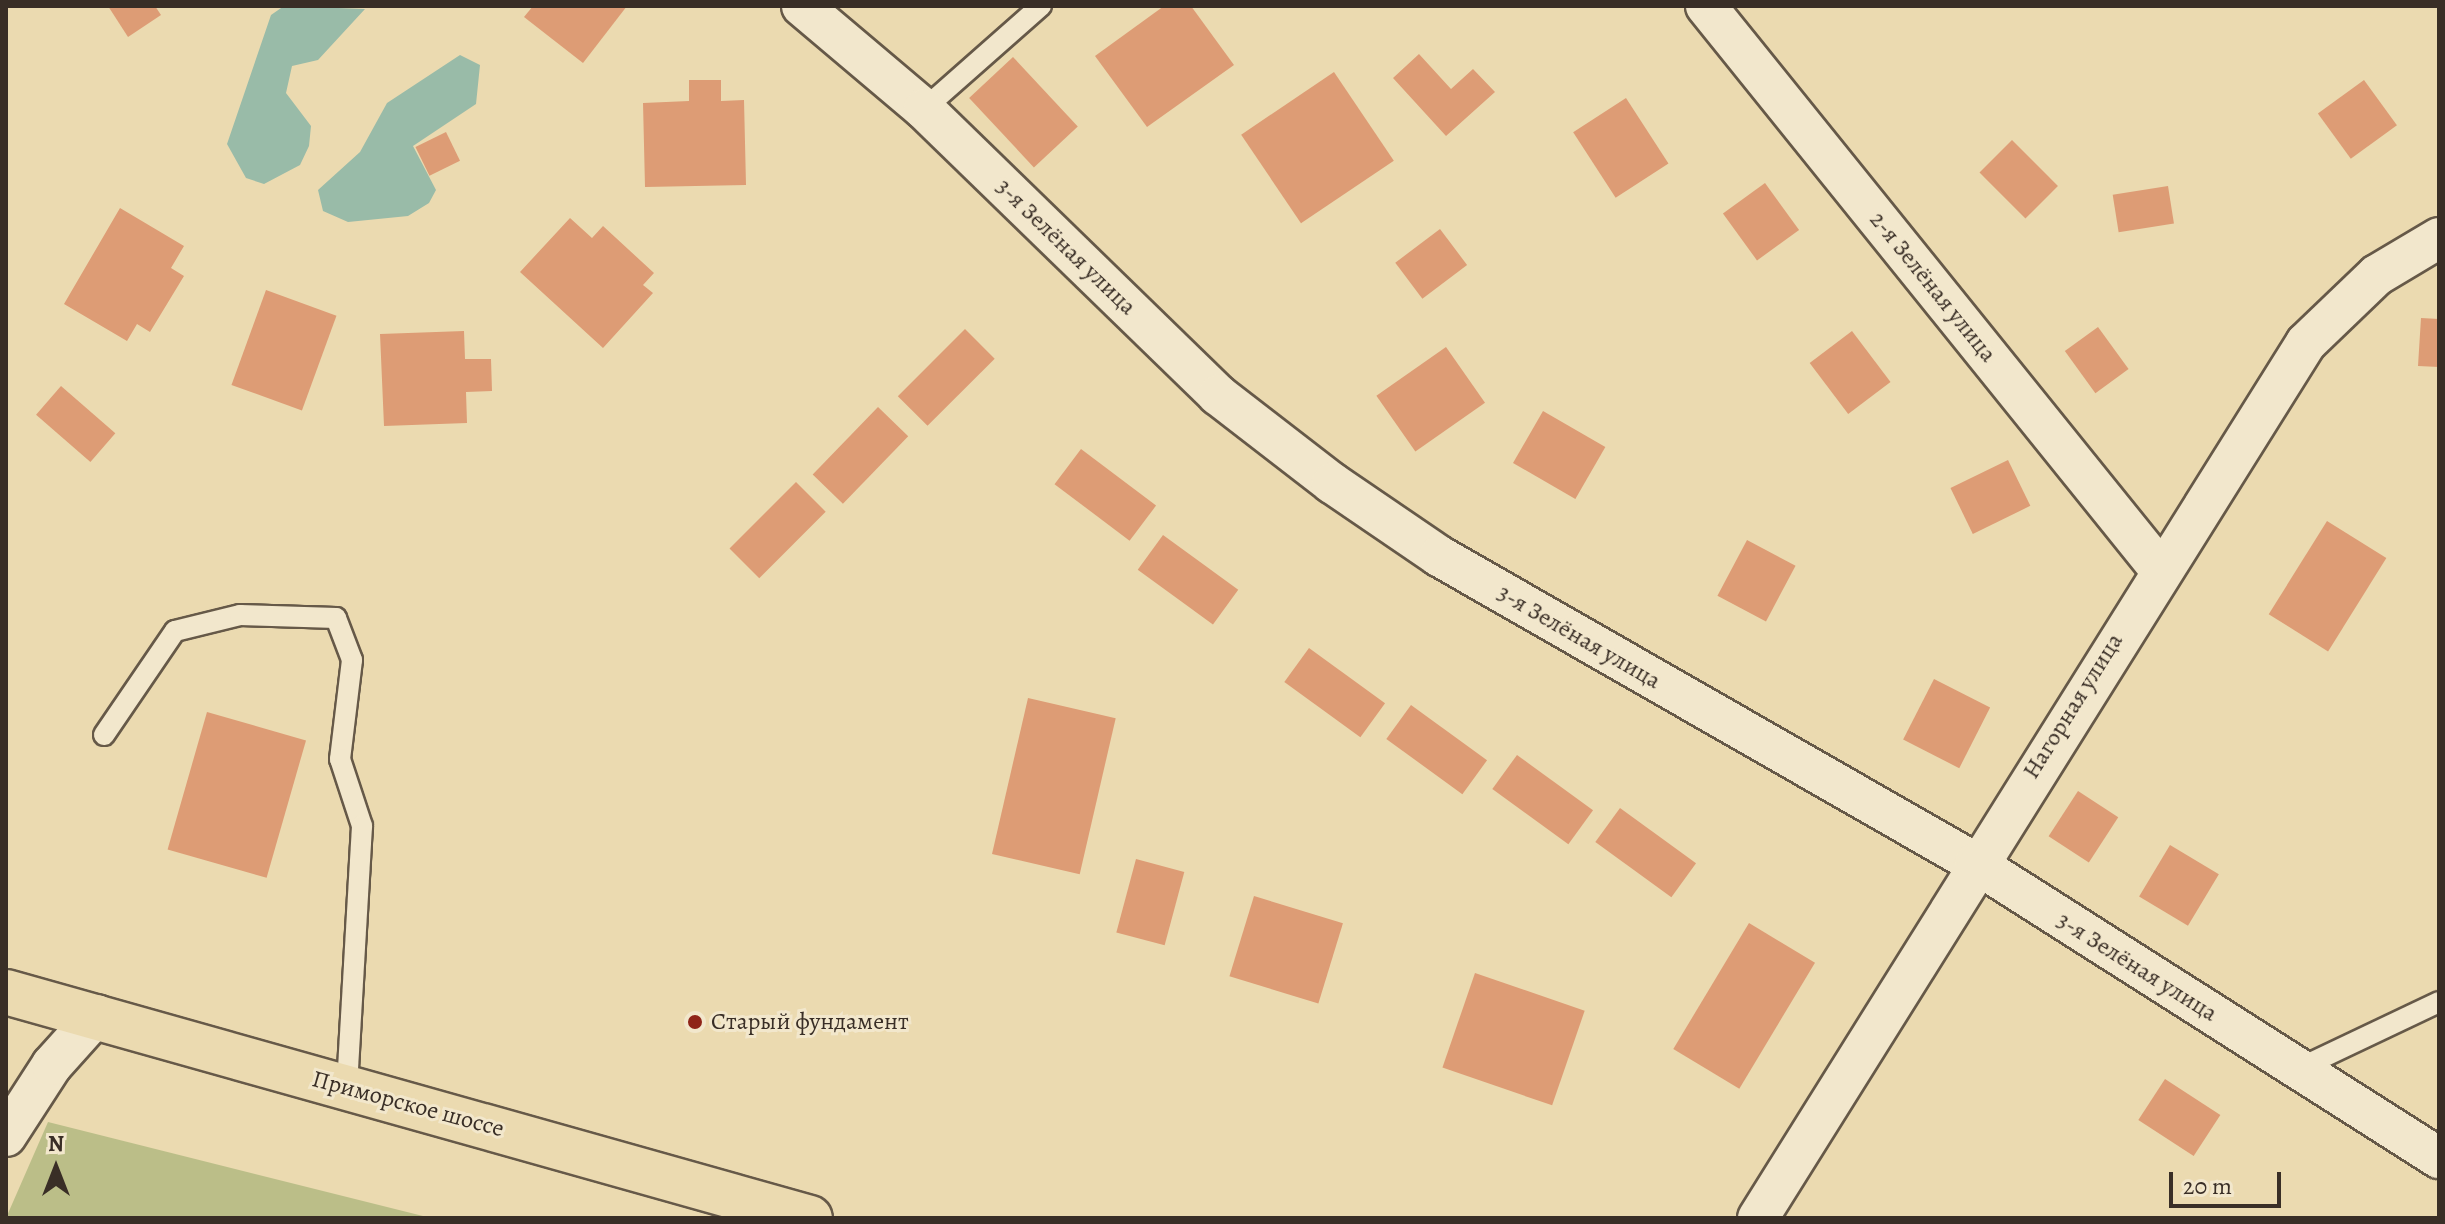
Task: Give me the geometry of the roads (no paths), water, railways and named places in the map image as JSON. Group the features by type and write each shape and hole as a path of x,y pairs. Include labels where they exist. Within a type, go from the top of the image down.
{"main road":[{"name":"Приморское шоссе","path":"6,992 97,1015 810,1218"}],"street":[{"name":"3-я Зелёная улица","path":"802,6 924,109 1218,395 1332,483 1439,556 1975,863 2439,1158"},
{"name":"2-я Зелёная улица","path":"1706,6 2159,568"},
{"name":"Нагорная улица","path":"1758,1218 2159,568 2306,343 2377,275 2439,238"},
{"path":"6,1136 52,1065 97,1015"}],"lane":[{"path":"924,109 1041,6"},
{"path":"104,735 175,631 240,615 336,618 352,660 340,759 362,826 347,1088"},
{"path":"2298,1069 2439,1002"}],"place":[{"name":"Старый фундамент","path":"695,1022"}]}
